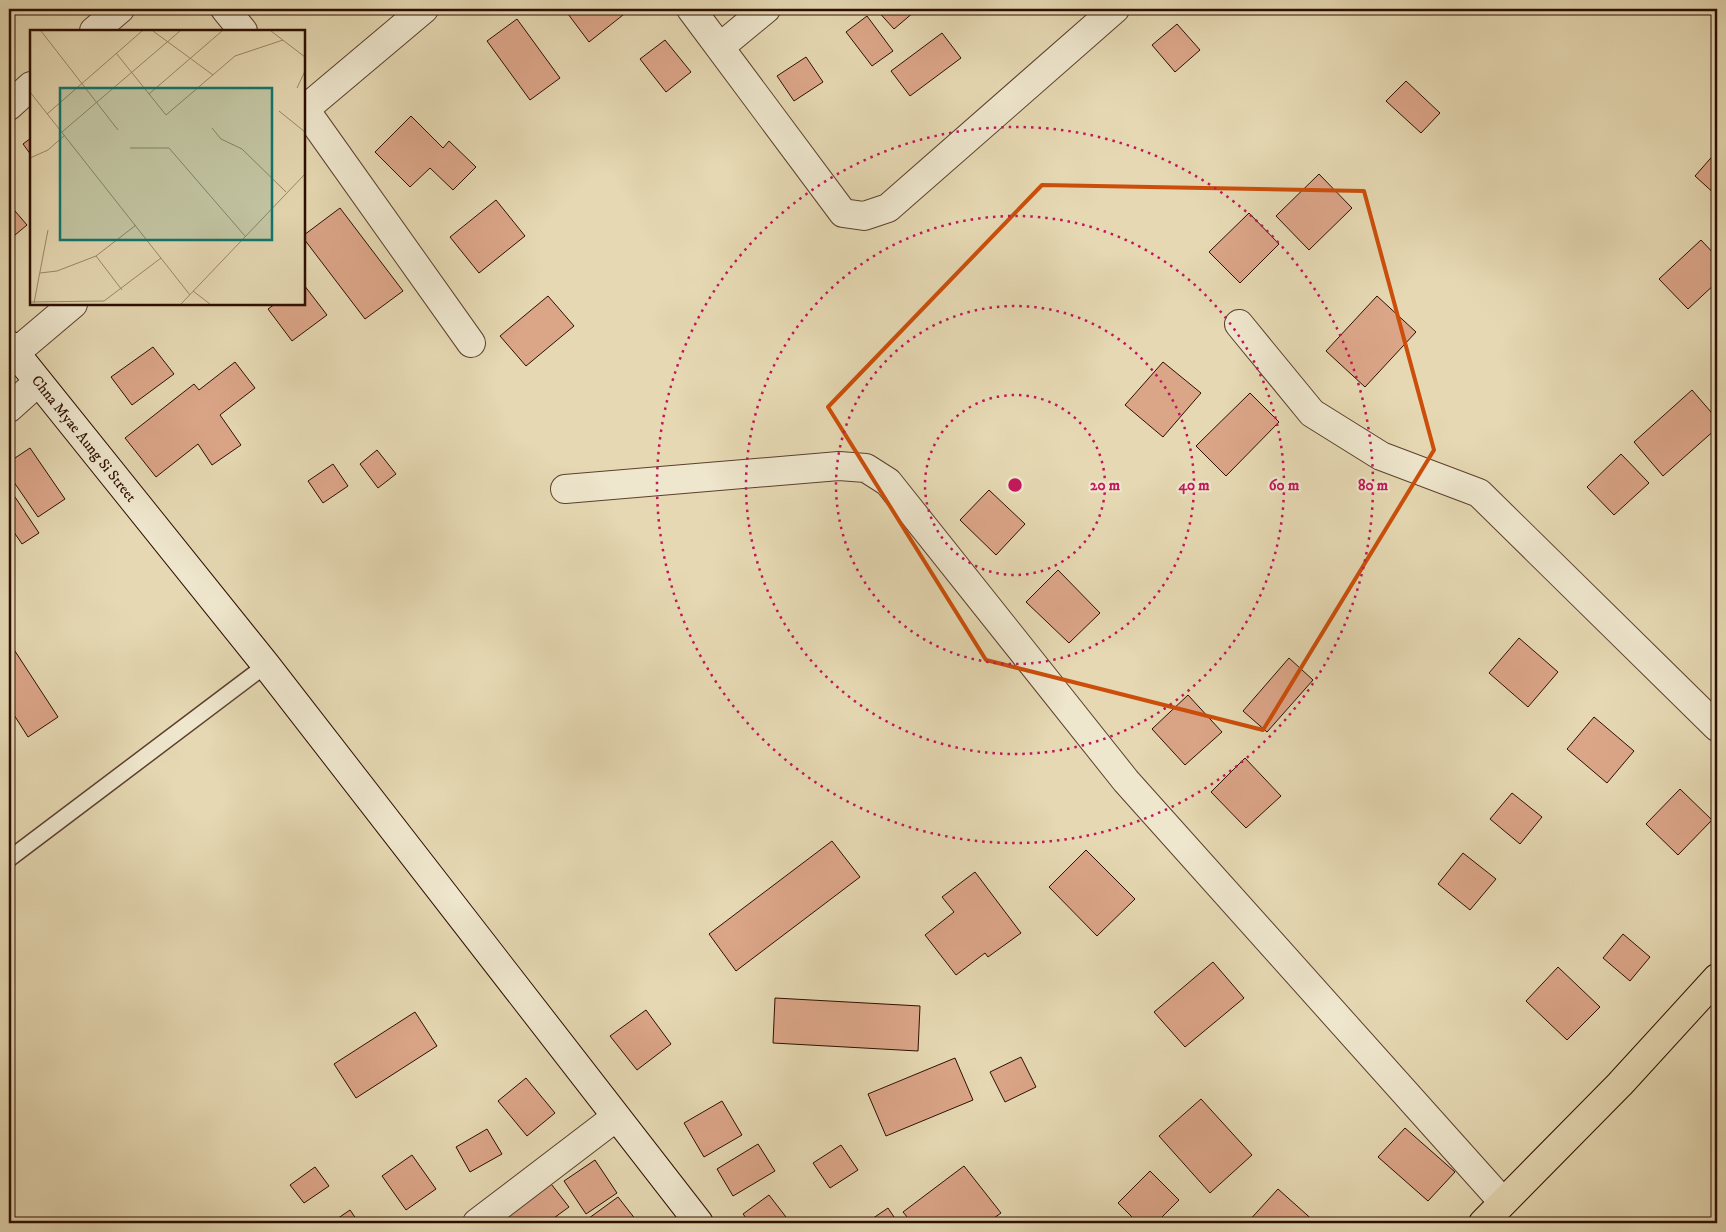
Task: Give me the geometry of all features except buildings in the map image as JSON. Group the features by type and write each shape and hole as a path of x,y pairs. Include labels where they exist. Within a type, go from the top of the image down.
{"highway":[{"path":"1483,1223 1620,1084 1717,978"}],"street":[{"path":"95,30 120,9"},
{"path":"225,9 242,30"},
{"path":"305,108 424,9"},
{"path":"691,9 843,213 864,216 888,208 1115,9"},
{"path":"720,47 766,9"},
{"path":"9,106 30,87"},
{"path":"305,110 471,343"},
{"path":"12,349 72,305"},
{"path":"1239,324 1312,413 1381,456 1478,493 1717,727"},
{"name":"Chna Myae Aung Si Street","path":"12,349 266,665 699,1223"},
{"path":"9,408 38,382"},
{"path":"565,488 839,466 866,468 888,482 1126,781 1503,1202"},
{"path":"477,1223 616,1117"}],"lane":[{"path":"9,859 266,665"}],"highlighted area":[{"path":"1042,185 1364,191 1434,450 1263,730 986,660 828,407"}]}
